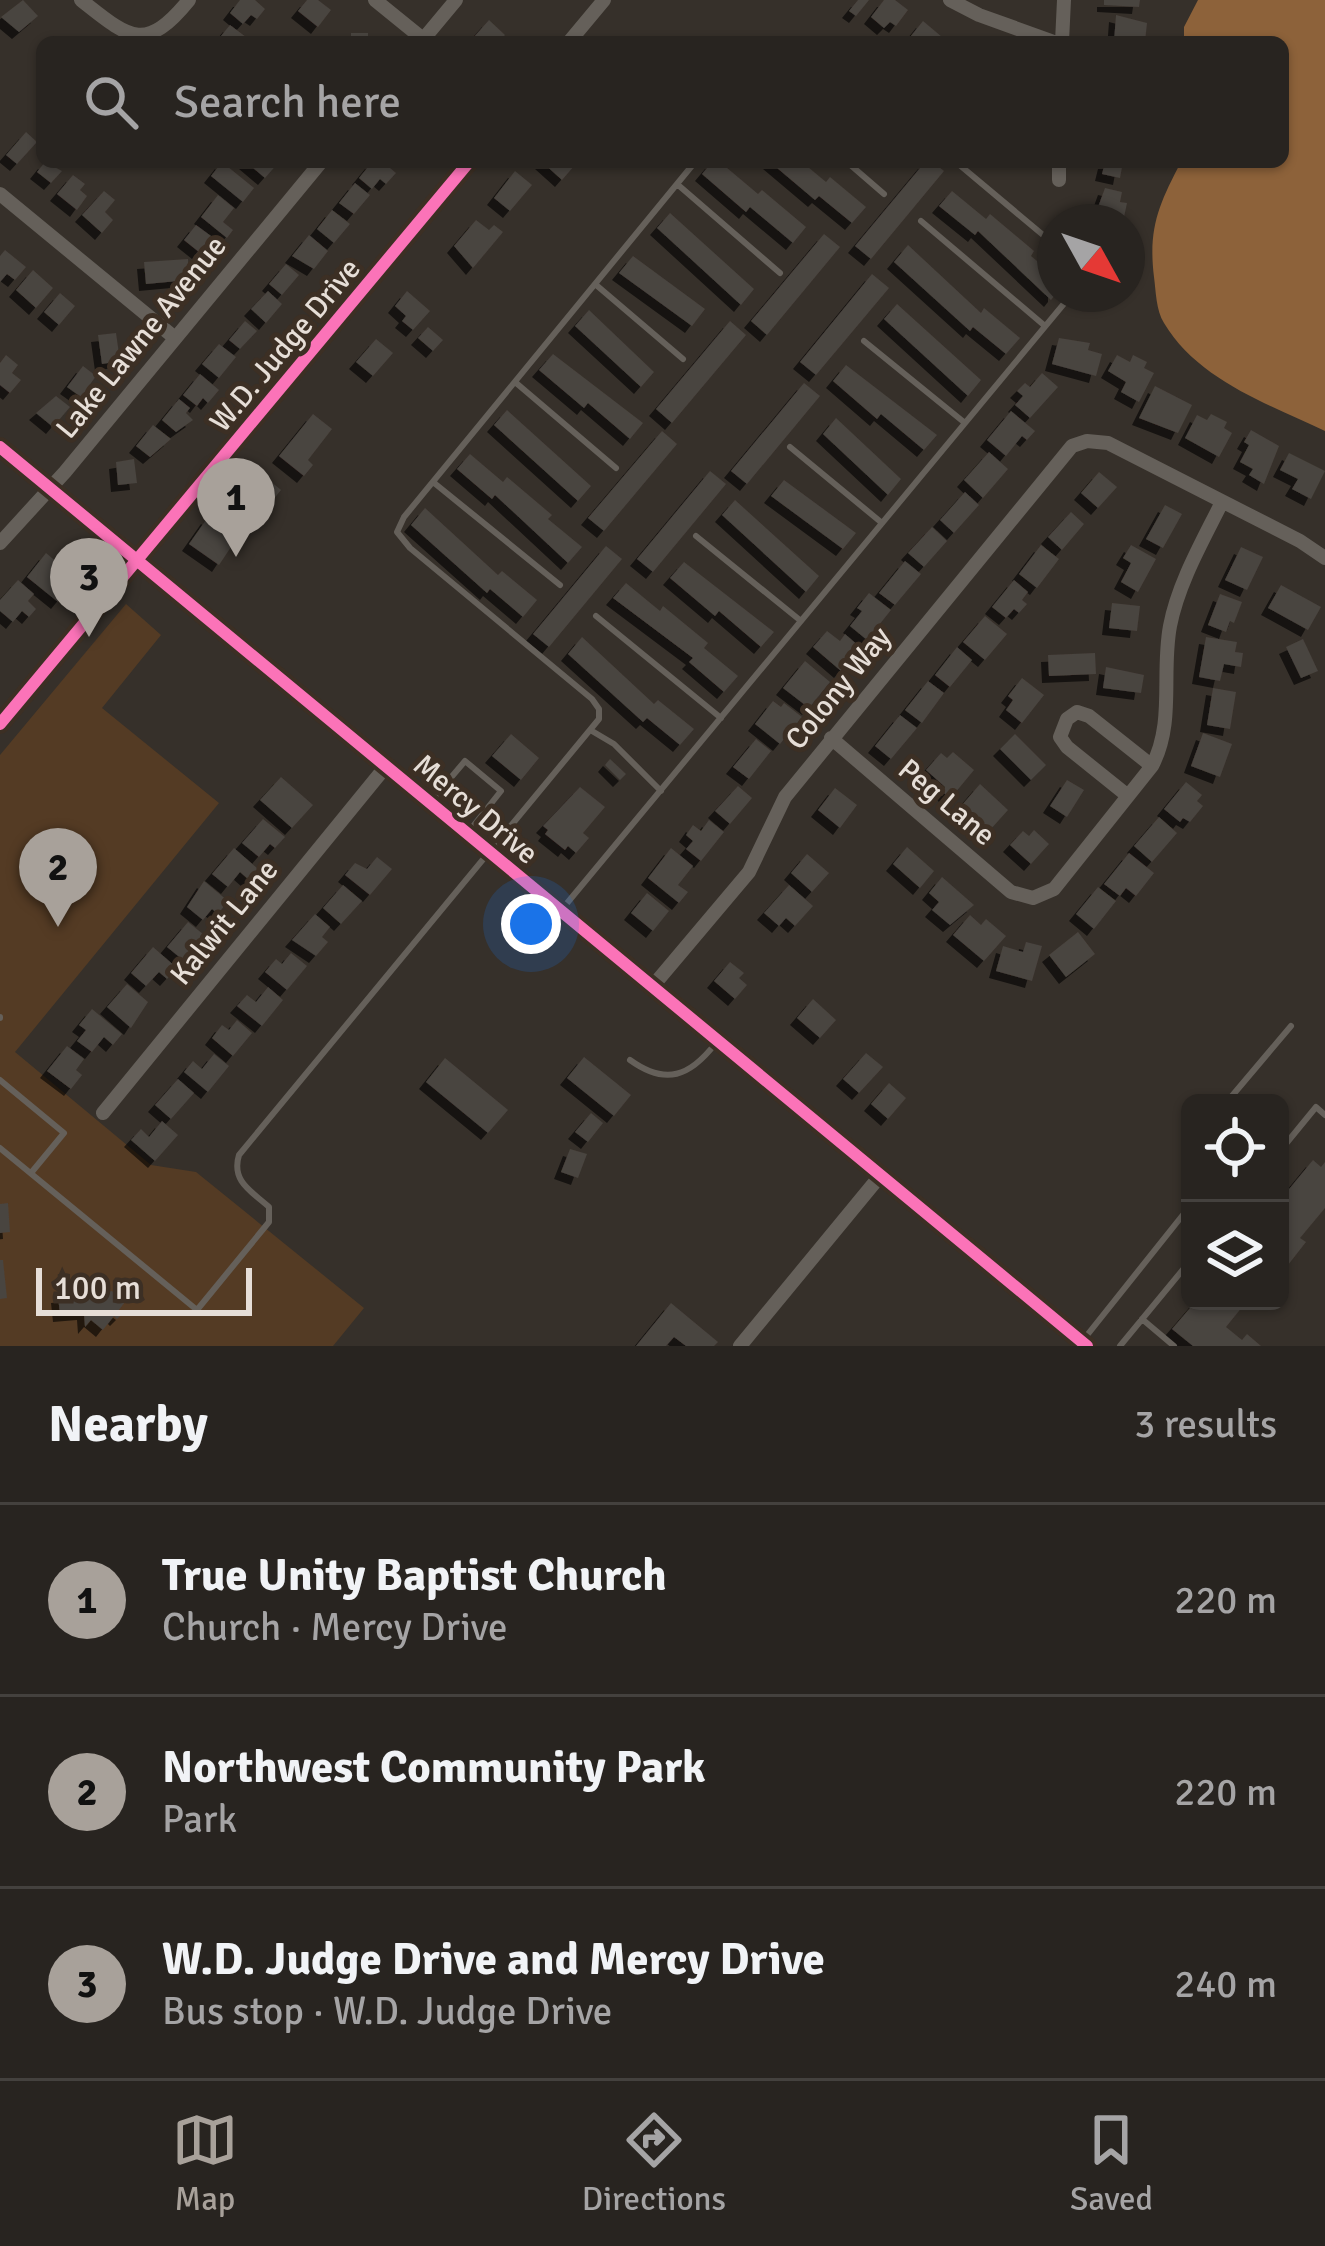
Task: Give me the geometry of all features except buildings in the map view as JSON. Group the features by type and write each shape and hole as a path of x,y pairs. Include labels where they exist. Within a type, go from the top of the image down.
{"street":[{"path":"82,0 119,30 142,36 156,34 170,24 189,0"},
{"path":"375,0 417,36"},
{"path":"425,36 456,0"},
{"path":"574,36 604,0"},
{"path":"950,0 979,16 1040,36"},
{"path":"1059,36 1064,0"},
{"name":"Lake Lawne Avenue","path":"0,543 316,168"},
{"name":"W.D. Judge Drive","path":"0,724 464,168"},
{"path":"1059,168 1059,180"},
{"path":"0,194 175,338"},
{"name":"Colony Way","path":"652,987 749,872 784,797 1072,446 1087,441 1108,443 1220,504"},
{"name":"Mercy Drive","path":"0,447 1084,1344"},
{"path":"1152,766 1089,716 1077,712 1067,719 1060,737 1066,747 1128,796 1152,766 1167,710 1170,627 1220,504 1325,558"},
{"name":"Peg Lane","path":"831,739 1011,892 1034,898 1054,889 1128,796"},
{"name":"Kalwit Lane","path":"103,1113 388,766"},
{"path":"740,1346 880,1176"}],"lane":[{"path":"0,1148 197,1310 269,1222 268,1207 238,1179 239,1155 592,731 599,710 592,699 410,548 397,532 404,517 690,168"},
{"path":"854,168 884,194"},
{"path":"963,168 1037,230"},
{"path":"677,184 780,273"},
{"path":"921,221 1045,326"},
{"path":"595,284 683,359"},
{"path":"561,911 1057,312"},
{"path":"864,341 964,423"},
{"path":"515,382 616,468"},
{"path":"790,447 882,524"},
{"path":"433,482 560,585"},
{"path":"696,536 801,621"},
{"path":"596,616 721,718"},
{"path":"592,731 614,744 661,791"},
{"path":"430,802 465,761 501,791 467,832"},
{"path":"1234,1094 1291,1026"},
{"path":"630,1060 644,1070 680,1074 700,1062 718,1041"},
{"path":"0,1080 64,1133 32,1173"},
{"path":"1289,1140 1316,1107 1325,1114"},
{"path":"1084,1344 1181,1219"},
{"path":"1120,1346 1181,1272"},
{"path":"1142,1319 1174,1346"}],"shaded area":[{"path":"1198,0 1325,0 1325,431 1215,375 1178,343 1159,312 1154,230 1178,168 1289,168 1289,36 1184,36"},
{"path":"126,604 161,635 102,708 219,803 15,1052 151,1165 196,1172 364,1308 333,1346 0,1346 0,755"}],"cycle path":[{"path":"0,724 464,168"},
{"path":"0,447 1087,1346"}],"place":[{"name":"True Unity Baptist Church","path":"236,557"},
{"name":"W.D. Judge Drive and Mercy Drive","path":"89,637"},
{"name":"Northwest Community Park","path":"58,927"}]}
